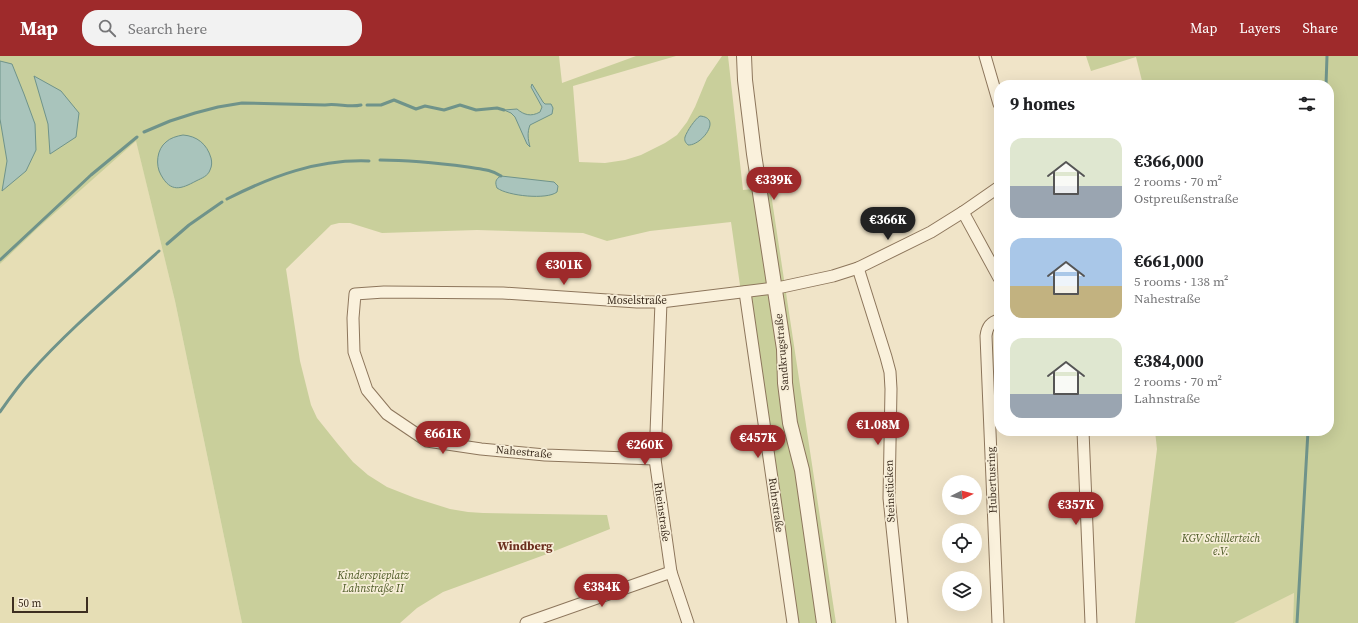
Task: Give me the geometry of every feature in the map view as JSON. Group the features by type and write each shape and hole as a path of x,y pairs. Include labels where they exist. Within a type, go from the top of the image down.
{"street":[{"name":"Sandkrugstraße","path":"744,56 745,80 755,162 784,349 785,384 790,423 802,470 824,623"},
{"path":"985,56 994,87"},
{"name":"Moselstraße","path":"355,294 384,292 503,293 637,302 661,302 774,288 833,276 858,268 931,232 964,212 994,191"},
{"path":"964,212 994,269"},
{"name":"Steinstücken","path":"858,268 890,372 889,498 902,623"},
{"name":"Ruhrstraße","path":"745,292 793,623"},
{"name":"Nahestraße","path":"355,294 353,318 354,352 367,390 387,414 427,441 481,449 545,454 655,459"},
{"name":"Rheinstraße","path":"661,302 655,459 670,572 688,623"},
{"name":"Hubertusring","path":"994,322 987,327 986,336 998,623"},
{"path":"1083,436 1091,623"},
{"path":"526,623 670,572"}],"shaded area":[{"path":"136,140 175,301 242,623 0,623 0,264"},
{"path":"1294,593 1293,623 1234,623"}],"green space":[{"name":"Kinderspieplatz Lahnstraße II","path":"0,56 559,56 562,83 636,56 676,56 573,86 579,162 605,163 625,160 641,155 677,135 687,122 695,107 707,78 722,56 728,56 743,190 770,187 836,623 788,623 731,222 650,231 607,241 583,233 477,230 382,233 350,223 331,225 286,269 300,361 311,405 317,418 353,462 368,475 387,487 450,509 483,513 607,515 610,529 443,592 417,608 400,623 242,623 175,301 136,141 39,227 0,264"},
{"name":"KGV Schillerteich e.V.","path":"1086,56 1358,56 1358,623 1293,623 1294,593 1234,623 1135,623 1157,449 1156,436 1334,436 1334,80 1142,80 1136,57 1091,71"}],"water":[{"path":"0,61 12,64 35,124 36,150 26,171 2,191 7,161 0,119"},
{"path":"34,76 61,91 79,113 76,137 50,154 48,124"},
{"path":"532,84 543,102 545,104 551,104 553,108 552,114 530,125 528,136 530,147 527,144 515,117 511,113 504,110 517,109 522,113 531,115 540,112 542,107 531,87"},
{"path":"700,116 707,118 710,122 708,132 699,141 688,145 685,140 686,134"},
{"path":"183,135 193,137 201,142 207,149 212,162 208,174 204,177 186,186 177,188 169,185 161,175 158,167 158,157 163,145 166,142 174,137"},
{"path":"501,176 554,182 558,186 557,192 545,196 527,196 502,191 497,188 496,184 496,181"}],"waterway":[{"path":"1326,80 1327,56"},
{"path":"367,105 381,105 394,100 416,109 425,106 444,110 460,105 476,110 497,108 504,110"},
{"path":"144,132 170,121 195,113 242,103 361,105"},
{"path":"0,260 91,175 137,137"},
{"path":"380,160 424,162 468,167 489,171 501,176"},
{"path":"227,199 278,176 314,166 350,161 369,161"},
{"path":"167,244 189,225 222,202"},
{"path":"0,412 14,392 60,341 159,251"},
{"path":"1297,623 1308,436"}],"district":[{"name":"Windberg","path":"525,546"}]}
